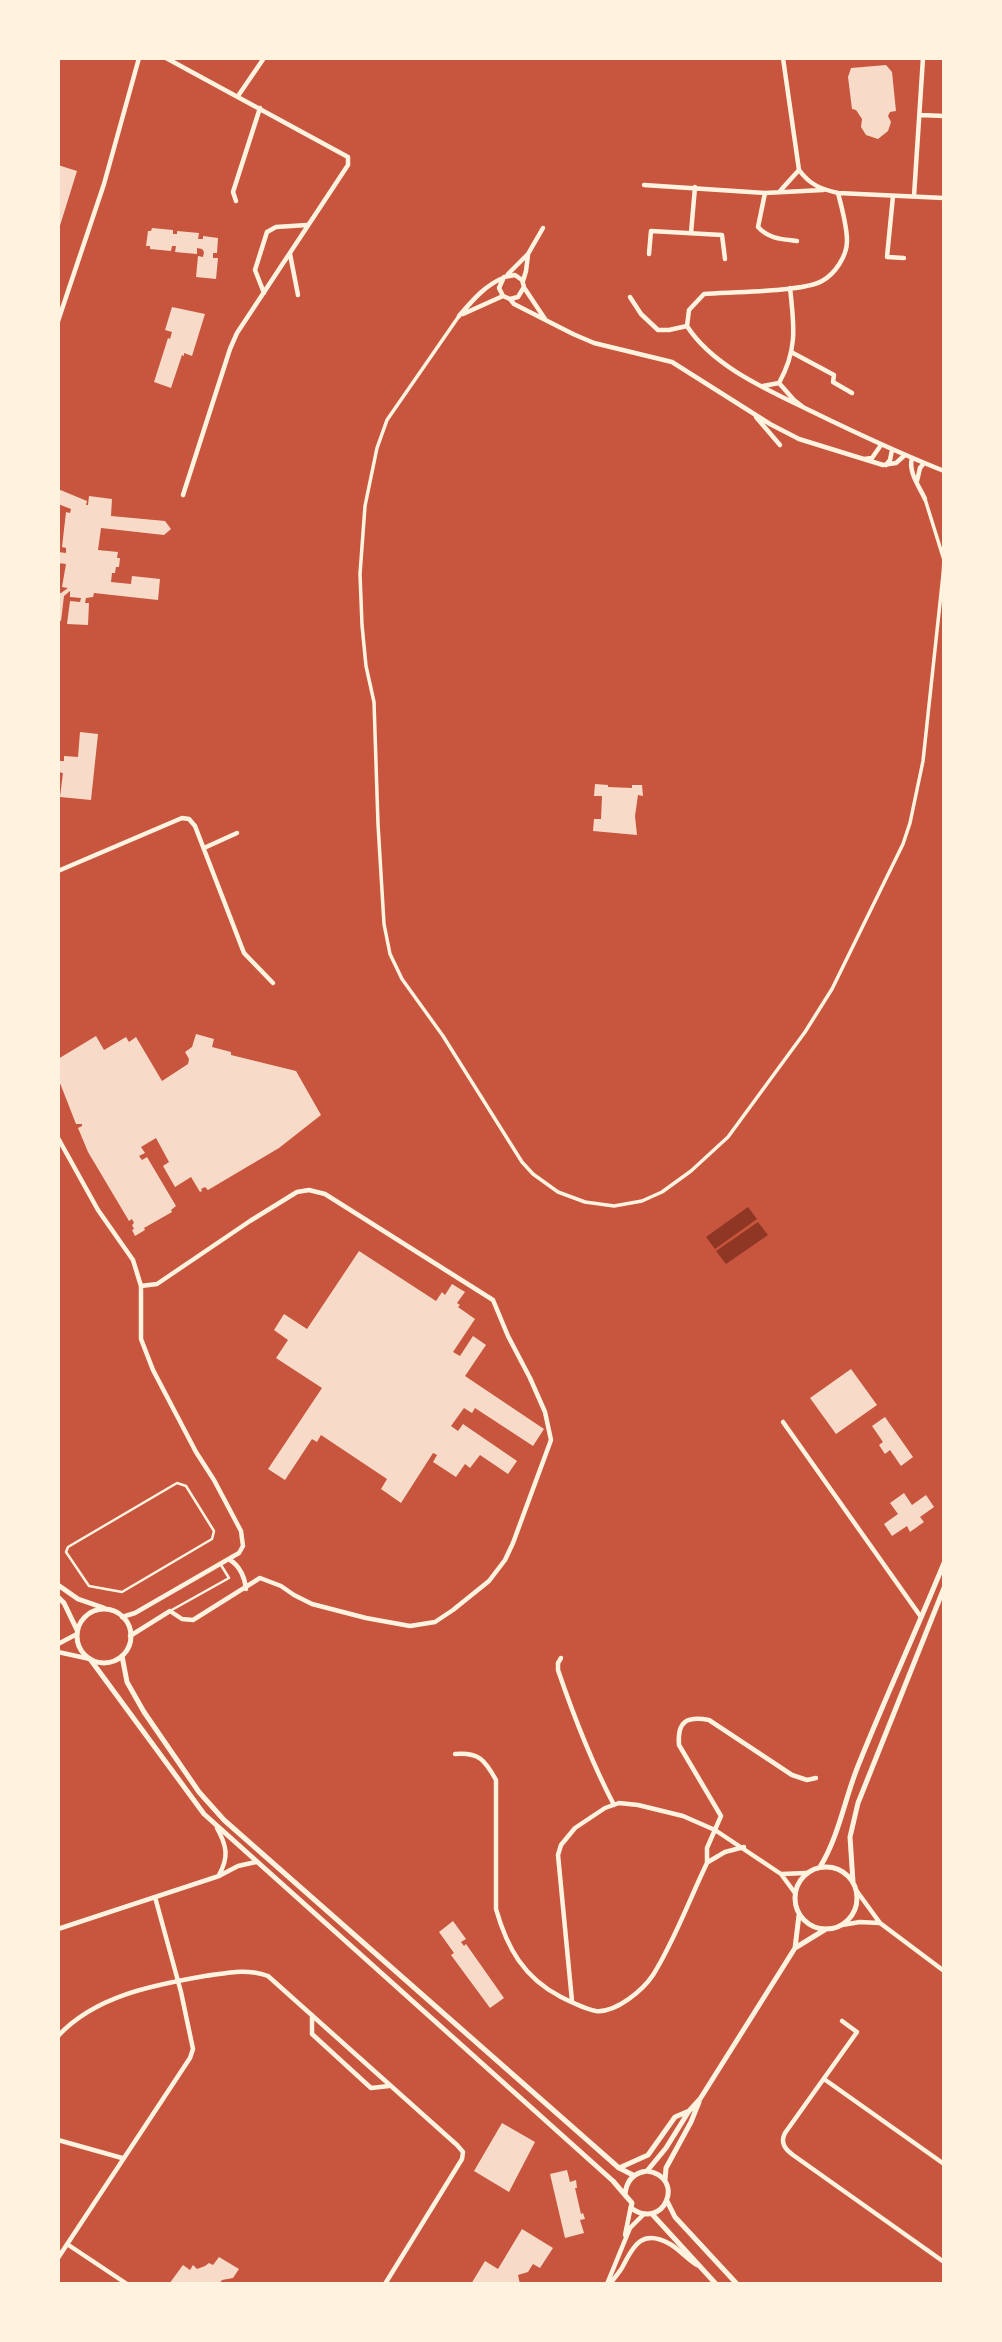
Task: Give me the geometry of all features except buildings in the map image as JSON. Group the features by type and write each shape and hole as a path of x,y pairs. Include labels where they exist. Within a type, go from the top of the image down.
{"street":[{"path":"58,321 104,184 139,58"},
{"path":"166,58 348,157 348,165 237,333 183,495"},
{"path":"237,96 264,58"},
{"path":"783,58 799,170 813,185 838,193 944,198"},
{"path":"914,196 923,58"},
{"path":"236,201 233,192 260,108"},
{"path":"920,115 944,117"},
{"path":"780,192 799,170"},
{"path":"644,185 765,193 824,190"},
{"path":"691,233 695,187"},
{"path":"765,193 758,227 772,237 797,242"},
{"path":"838,193 847,242 844,257 833,272 821,282 790,288 704,294 689,310 687,326 694,337 717,358 785,401 944,471"},
{"path":"892,196 887,257 904,258"},
{"path":"264,293 255,270 267,232 276,227 308,225"},
{"path":"543,228 528,254 505,276 478,294 459,316 387,420 377,448 365,506 360,575 366,666 374,702 384,924 390,954 402,978 443,1036 514,1150 533,1174 558,1192 603,1205 623,1205 642,1200 662,1192 684,1177 734,1129 805,1032 832,989 903,844 923,761 944,560 925,499 910,465 912,458"},
{"path":"649,254 651,232 722,235 725,259"},
{"path":"290,253 298,295"},
{"path":"510,299 521,295 528,254"},
{"path":"505,276 515,275 546,320"},
{"path":"505,276 499,288 503,296 523,310 594,343 672,362 799,439 886,465 896,463 905,455"},
{"path":"779,383 791,360 792,352 794,324 790,288"},
{"path":"459,316 503,296"},
{"path":"630,297 641,314 657,330 687,326"},
{"path":"792,352 834,375 832,382 852,393"},
{"path":"760,386 779,383"},
{"path":"779,383 805,409"},
{"path":"751,411 780,445"},
{"path":"863,459 872,458 881,445"},
{"path":"886,465 892,450"},
{"path":"917,481 924,463"},
{"path":"58,871 182,818 190,819 204,848 244,953 273,983"},
{"path":"204,848 237,833"},
{"path":"58,1138 98,1210 133,1260 141,1286 141,1339 153,1370 241,1531 243,1546 230,1560 135,1613 122,1616"},
{"path":"131,1636 170,1611 182,1619 193,1620 260,1578 281,1586 312,1604 366,1618 410,1626 435,1622 489,1581 505,1560 551,1440 545,1412 493,1300 325,1194 309,1190 297,1192 157,1284 141,1286"},
{"path":"783,1422 922,1618"},
{"path":"230,1560 245,1579 246,1589"},
{"path":"820,1867 837,1834 845,1800 860,1760 944,1563"},
{"path":"58,1585 78,1599 122,1616 131,1636 122,1656 109,1662 58,1652"},
{"path":"842,1924 854,1911 857,1898 853,1882 850,1837 858,1803 944,1588"},
{"path":"58,1597 64,1603 77,1632 81,1651 90,1659 191,1798 256,1862 613,2181 632,2203 631,2208 648,2214 716,2284"},
{"path":"58,1644 77,1632 88,1614 107,1609"},
{"path":"122,1656 127,1682 144,1712 199,1793 224,1820 619,2168 633,2175"},
{"path":"561,1658 558,1670 576,1725 594,1768 614,1805"},
{"path":"455,1755 469,1753 479,1756 496,1780 495,1889 496,1909 502,1928 530,1976 544,1988 597,2011 623,2002 644,1987 654,1974 707,1863 707,1848 721,1816 679,1745 678,1734 681,1726 687,1720 709,1720 792,1775 807,1780 816,1778"},
{"path":"572,2002 558,1855 561,1845 575,1828 605,1808 614,1805 638,1805 700,1822 744,1847 782,1874 794,1893 799,1915 795,1948 700,2099 647,2171"},
{"path":"214,1822 226,1844 227,1853 219,1876"},
{"path":"707,1863 725,1852 744,1847"},
{"path":"58,1929 256,1862"},
{"path":"782,1874 806,1873 820,1867 839,1870 853,1882"},
{"path":"794,1893 806,1873"},
{"path":"856,1890 880,1923 944,1971"},
{"path":"58,2258 190,2058 193,2049 155,1897"},
{"path":"799,1915 810,1925 826,1929"},
{"path":"795,1948 826,1929 842,1924 880,1923"},
{"path":"58,2036 97,2007 139,1990 236,1971 257,1972 268,1976 463,2152 462,2159 386,2284"},
{"path":"312,2014 312,2034 371,2088 390,2086"},
{"path":"842,2021 857,2032 789,2127 782,2139 786,2150 944,2262"},
{"path":"824,2079 944,2164"},
{"path":"665,2180 666,2168 700,2099"},
{"path":"619,2168 648,2155 675,2117 689,2111"},
{"path":"58,2140 122,2158"},
{"path":"625,2195 628,2181 633,2175 654,2172 665,2180 668,2186 667,2200 675,2217 737,2284"},
{"path":"609,2284 630,2228 648,2214 658,2211 667,2200"},
{"path":"623,2249 632,2203"},
{"path":"609,2284 622,2268 632,2248 643,2240 656,2240 672,2245 699,2267"},
{"path":"67,2244 127,2284"}],"lane":[{"path":"177,1483 186,1486 214,1531 212,1539 202,1545 122,1592 89,1586 66,1552 68,1547 177,1483"},
{"path":"170,1611 229,1578 221,1565"}],"shaded area":[{"path":"748,1207 757,1219 715,1249 706,1237"},
{"path":"758,1222 768,1235 726,1264 716,1251"}]}
